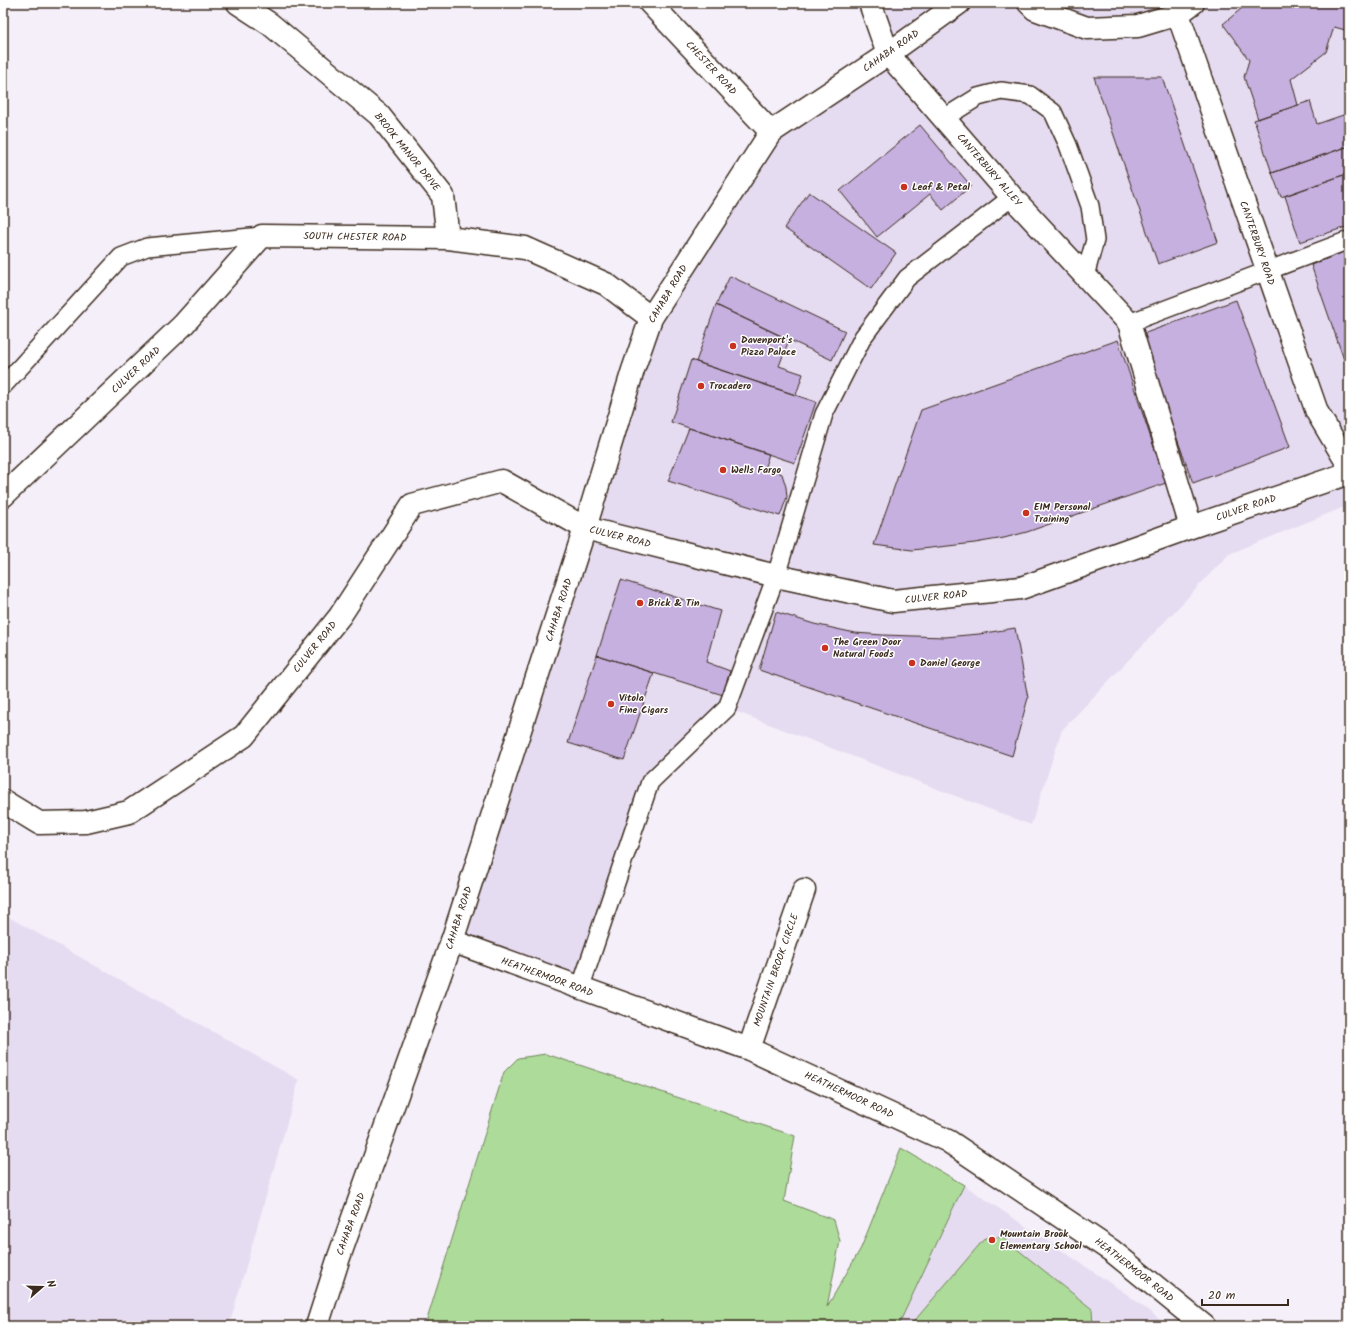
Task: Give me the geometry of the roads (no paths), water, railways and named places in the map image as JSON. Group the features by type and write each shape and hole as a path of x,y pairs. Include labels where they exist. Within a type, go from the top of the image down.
{"street":[{"name":"BROOK MANOR DRIVE","path":"238,3 270,24 379,115 443,196 448,238"},
{"name":"CHESTER ROAD","path":"650,3 771,132"},
{"name":"CANTERBURY ALLEY","path":"870,3 888,54 1012,198 1129,323"},
{"name":"CAHABA ROAD","path":"317,1326 341,1250 452,941 585,528 633,370 651,318 771,132 888,54 959,3"},
{"path":"1029,3 1035,9 1087,28 1138,26 1185,8"},
{"name":"CANTERBURY ROAD","path":"1185,8 1267,272 1317,412 1349,466"},
{"name":"SOUTH CHESTER ROAD","path":"262,236 448,238"},
{"name":"CULVER ROAD","path":"3,496 183,325 262,236"},
{"path":"448,238 524,248 606,284 651,318"},
{"path":"1129,323 1191,527"},
{"name":"CULVER ROAD","path":"3,801 39,823 86,822 129,812 244,736 340,616 412,505 502,481 585,528 776,576 892,601 1021,588 1191,527 1349,473"},
{"name":"MOUNTAIN BROOK CIRCLE","path":"749,1049 804,890"},
{"name":"HEATHERMOOR ROAD","path":"452,941 580,989 749,1049 948,1140 1112,1251 1204,1326"}],"lane":[{"path":"944,118 978,97 1001,91 1030,95 1053,112 1068,145 1090,206 1095,240 1085,276"},
{"path":"580,989 650,782 727,708 776,576 824,414 863,337 907,278 1012,198"},
{"path":"3,386 121,257 147,247 262,236"},
{"path":"1129,323 1349,240"}],"place":[{"name":"Leaf & Petal","path":"904,187"},
{"name":"Davenport's Pizza Palace","path":"733,346"},
{"name":"Trocadero","path":"701,386"},
{"name":"Wells Fargo","path":"723,470"},
{"name":"EIM Personal Training","path":"1026,513"},
{"name":"Brick & Tin","path":"640,603"},
{"name":"The Green Door Natural Foods","path":"825,648"},
{"name":"Daniel George","path":"912,663"},
{"name":"Vitola Fine Cigars","path":"611,704"},
{"name":"Mountain Brook Elementary School","path":"992,1240"}]}
